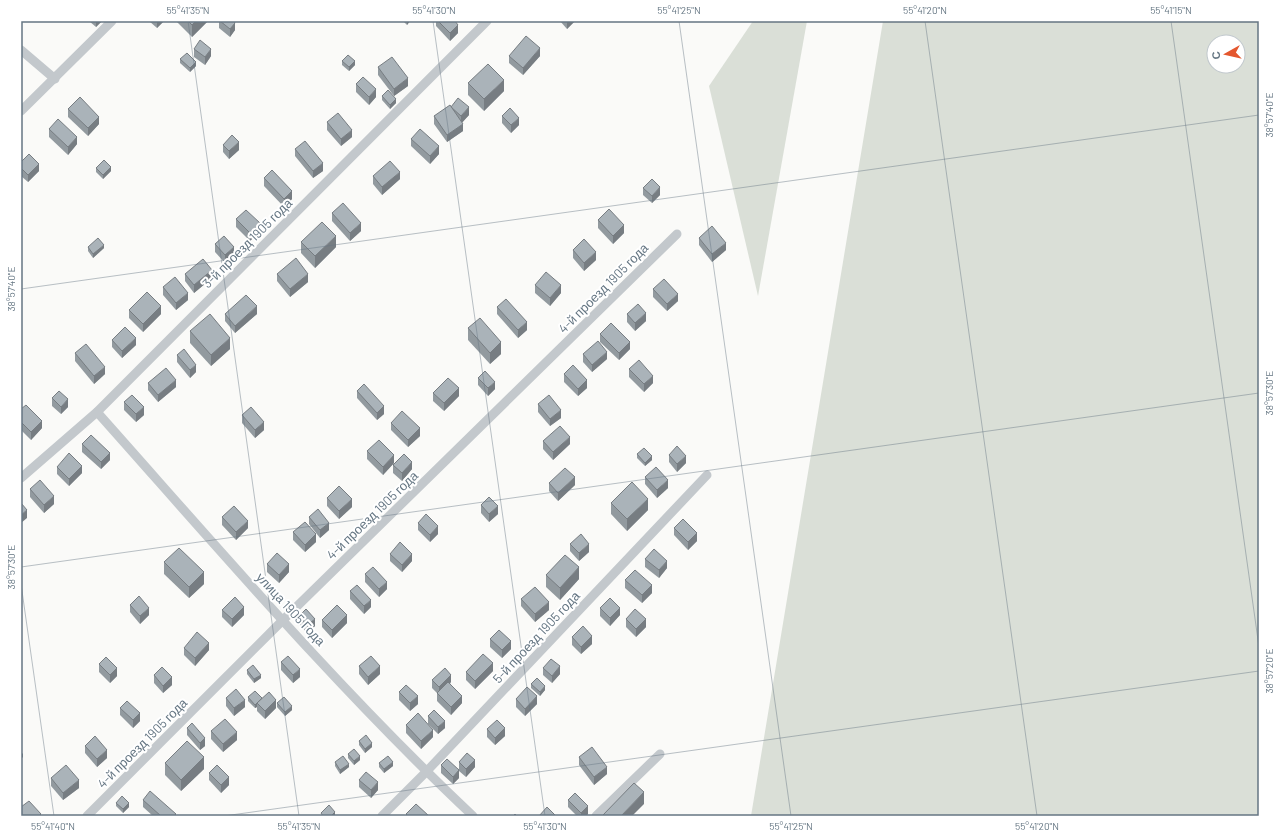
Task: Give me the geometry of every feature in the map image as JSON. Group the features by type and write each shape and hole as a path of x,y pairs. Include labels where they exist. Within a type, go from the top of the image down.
{"street":[{"path":"21,111 112,21"},
{"name":"3-й проезд 1905 года","path":"21,478 97,412 487,21"},
{"path":"21,50 55,79"},
{"name":"4-й проезд 1905 года","path":"87,816 283,620 677,234"},
{"name":"улица 1905 Года","path":"97,412 283,620 426,772 473,816"},
{"name":"5-й проезд 1905 года","path":"382,816 426,772 707,475"},
{"path":"596,816 660,754"}],"shaded area":[{"path":"753,21 807,21 758,296 709,86"},
{"path":"883,21 1259,21 1259,816 751,816"}],"building":[{"path":"188,21 196,21 192,25"},
{"path":"220,21 234,21 235,23 230,29"},
{"path":"438,21 455,21 458,25 450,33"},
{"path":"526,36 540,48 523,68 509,56"},
{"path":"200,40 211,49 205,57 194,49"},
{"path":"187,53 196,62 190,68 180,59"},
{"path":"348,55 355,61 349,67 342,61"},
{"path":"392,57 408,78 394,89 378,67"},
{"path":"488,64 504,80 484,99 468,83"},
{"path":"363,77 376,89 369,97 356,84"},
{"path":"388,90 396,99 390,105 382,96"},
{"path":"80,97 99,117 88,128 68,109"},
{"path":"458,98 469,107 461,116 451,107"},
{"path":"450,105 463,124 447,135 434,116"},
{"path":"510,108 519,118 511,125 502,116"},
{"path":"338,113 352,130 341,139 327,122"},
{"path":"58,119 77,137 68,147 49,129"},
{"path":"420,129 439,146 430,156 411,139"},
{"path":"232,135 239,142 229,151 223,145"},
{"path":"305,141 323,163 313,171 295,149"},
{"path":"29,154 39,164 28,175 21,168 21,162"},
{"path":"104,160 111,167 103,175 96,168"},
{"path":"390,161 400,172 382,187 373,176"},
{"path":"272,170 292,191 284,199 264,178"},
{"path":"652,179 660,187 652,196 643,188"},
{"path":"343,203 361,223 350,233 332,213"},
{"path":"609,209 624,225 613,236 598,220"},
{"path":"246,210 260,223 250,233 236,219"},
{"path":"322,222 336,236 315,256 301,242"},
{"path":"712,226 726,243 712,254 699,238"},
{"path":"224,236 234,247 225,255 215,244"},
{"path":"98,238 104,245 93,254 88,247"},
{"path":"584,239 596,252 584,263 573,250"},
{"path":"296,258 308,274 290,289 277,274"},
{"path":"203,259 212,270 194,285 185,274"},
{"path":"546,272 561,285 550,298 535,285"},
{"path":"175,277 188,293 176,303 163,287"},
{"path":"664,279 678,294 667,304 653,289"},
{"path":"147,292 161,306 143,324 129,310"},
{"path":"246,295 257,306 235,326 225,314"},
{"path":"506,299 527,322 518,330 497,307"},
{"path":"638,304 646,313 635,323 627,314"},
{"path":"210,314 230,338 211,355 190,331"},
{"path":"480,318 501,342 490,353 468,328"},
{"path":"611,323 630,342 619,353 600,334"},
{"path":"125,327 136,338 122,351 112,340"},
{"path":"598,341 607,352 592,365 583,354"},
{"path":"86,344 105,367 94,376 75,353"},
{"path":"184,349 196,365 190,370 177,355"},
{"path":"639,360 653,376 644,384 629,369"},
{"path":"573,365 587,380 578,389 564,374"},
{"path":"166,368 176,380 158,395 148,383"},
{"path":"485,371 495,382 488,388 478,378"},
{"path":"448,378 459,388 444,403 433,393"},
{"path":"364,384 384,406 377,413 357,391"},
{"path":"59,391 68,399 61,407 52,398"},
{"path":"132,395 144,407 136,414 124,402"},
{"path":"549,395 561,410 550,419 538,404"},
{"path":"26,405 42,421 31,432 21,422 21,409"},
{"path":"251,407 264,422 255,430 242,415"},
{"path":"402,411 420,428 408,440 391,423"},
{"path":"560,426 570,437 553,452 543,441"},
{"path":"91,435 110,453 101,462 82,444"},
{"path":"379,440 394,455 383,467 367,451"},
{"path":"677,446 686,456 677,464 669,455"},
{"path":"644,448 652,456 645,463 637,454"},
{"path":"69,453 82,466 69,479 57,467"},
{"path":"404,454 412,462 402,473 393,465"},
{"path":"656,467 668,480 657,490 645,477"},
{"path":"565,468 575,477 558,493 549,483"},
{"path":"40,480 54,496 44,505 30,489"},
{"path":"632,482 648,499 627,519 611,503"},
{"path":"339,486 352,499 339,511 327,498"},
{"path":"489,497 498,506 489,514 481,505"},
{"path":"21,503 27,510 21,515"},
{"path":"234,506 248,521 236,532 222,517"},
{"path":"318,509 329,523 320,530 309,517"},
{"path":"426,514 438,526 430,535 418,523"},
{"path":"683,519 697,533 688,542 674,528"},
{"path":"305,522 316,534 305,545 293,532"},
{"path":"581,534 589,544 579,553 570,544"},
{"path":"400,542 412,554 402,565 390,554"},
{"path":"179,548 204,572 189,587 164,562"},
{"path":"654,549 667,561 659,570 645,559"},
{"path":"277,553 289,564 279,575 267,564"},
{"path":"565,555 579,567 560,588 546,575"},
{"path":"373,567 387,582 379,589 365,574"},
{"path":"635,570 652,585 642,595 625,580"},
{"path":"357,585 371,600 364,606 350,591"},
{"path":"535,587 549,602 535,614 521,599"},
{"path":"139,596 149,608 140,616 130,605"},
{"path":"235,597 244,607 232,619 222,610"},
{"path":"610,598 620,608 610,618 600,608"},
{"path":"337,605 347,615 332,630 322,620"},
{"path":"306,609 315,619 307,625 299,616"},
{"path":"635,609 646,619 636,629 626,619"},
{"path":"583,626 592,636 581,647 572,637"},
{"path":"499,630 511,641 502,650 490,639"},
{"path":"197,632 209,643 195,658 184,648"},
{"path":"483,654 493,663 475,681 466,672"},
{"path":"288,656 300,669 293,675 281,662"},
{"path":"371,656 380,666 368,677 359,666"},
{"path":"106,657 117,668 110,675 99,664"},
{"path":"551,659 560,666 552,676 543,668"},
{"path":"253,665 261,675 254,679 247,670"},
{"path":"162,667 172,677 163,686 154,675"},
{"path":"445,668 451,675 439,687 432,680"},
{"path":"537,678 545,686 540,692 531,684"},
{"path":"448,682 462,696 451,707 437,693"},
{"path":"406,685 418,696 410,703 399,692"},
{"path":"527,687 537,696 525,709 516,699"},
{"path":"236,689 245,700 234,708 226,698"},
{"path":"255,691 262,698 255,705 248,697"},
{"path":"269,692 276,700 265,711 257,703"},
{"path":"284,697 292,706 285,712 277,703"},
{"path":"127,701 140,713 133,720 120,708"},
{"path":"434,710 445,721 438,727 428,716"},
{"path":"418,713 433,730 421,741 406,725"},
{"path":"225,719 237,732 223,744 211,731"},
{"path":"497,720 505,728 495,738 487,729"},
{"path":"192,723 205,738 200,743 187,728"},
{"path":"366,735 372,743 365,749 359,741"},
{"path":"95,736 107,750 97,759 85,746"},
{"path":"187,741 204,757 181,780 165,763"},
{"path":"592,747 607,767 594,777 579,757"},
{"path":"354,749 360,756 354,761 348,754"},
{"path":"467,753 475,760 466,769 459,762"},
{"path":"343,756 349,764 340,770 335,762"},
{"path":"388,756 393,762 384,769 379,763"},
{"path":"447,759 459,770 453,777 441,765"},
{"path":"66,765 79,780 63,793 51,778"},
{"path":"217,765 229,777 221,785 209,773"},
{"path":"366,772 378,782 371,790 359,780"},
{"path":"634,783 644,792 621,816 604,816 603,815"},
{"path":"150,791 176,814 174,816 161,816 143,800"},
{"path":"575,793 588,806 581,813 568,800"},
{"path":"122,796 129,803 123,809 116,803"},
{"path":"29,801 41,814 39,816 21,816 21,807"},
{"path":"416,804 429,816 408,816 406,814"},
{"path":"329,805 335,812 331,816 323,816 321,813"},
{"path":"547,807 556,816 539,816"}]}
